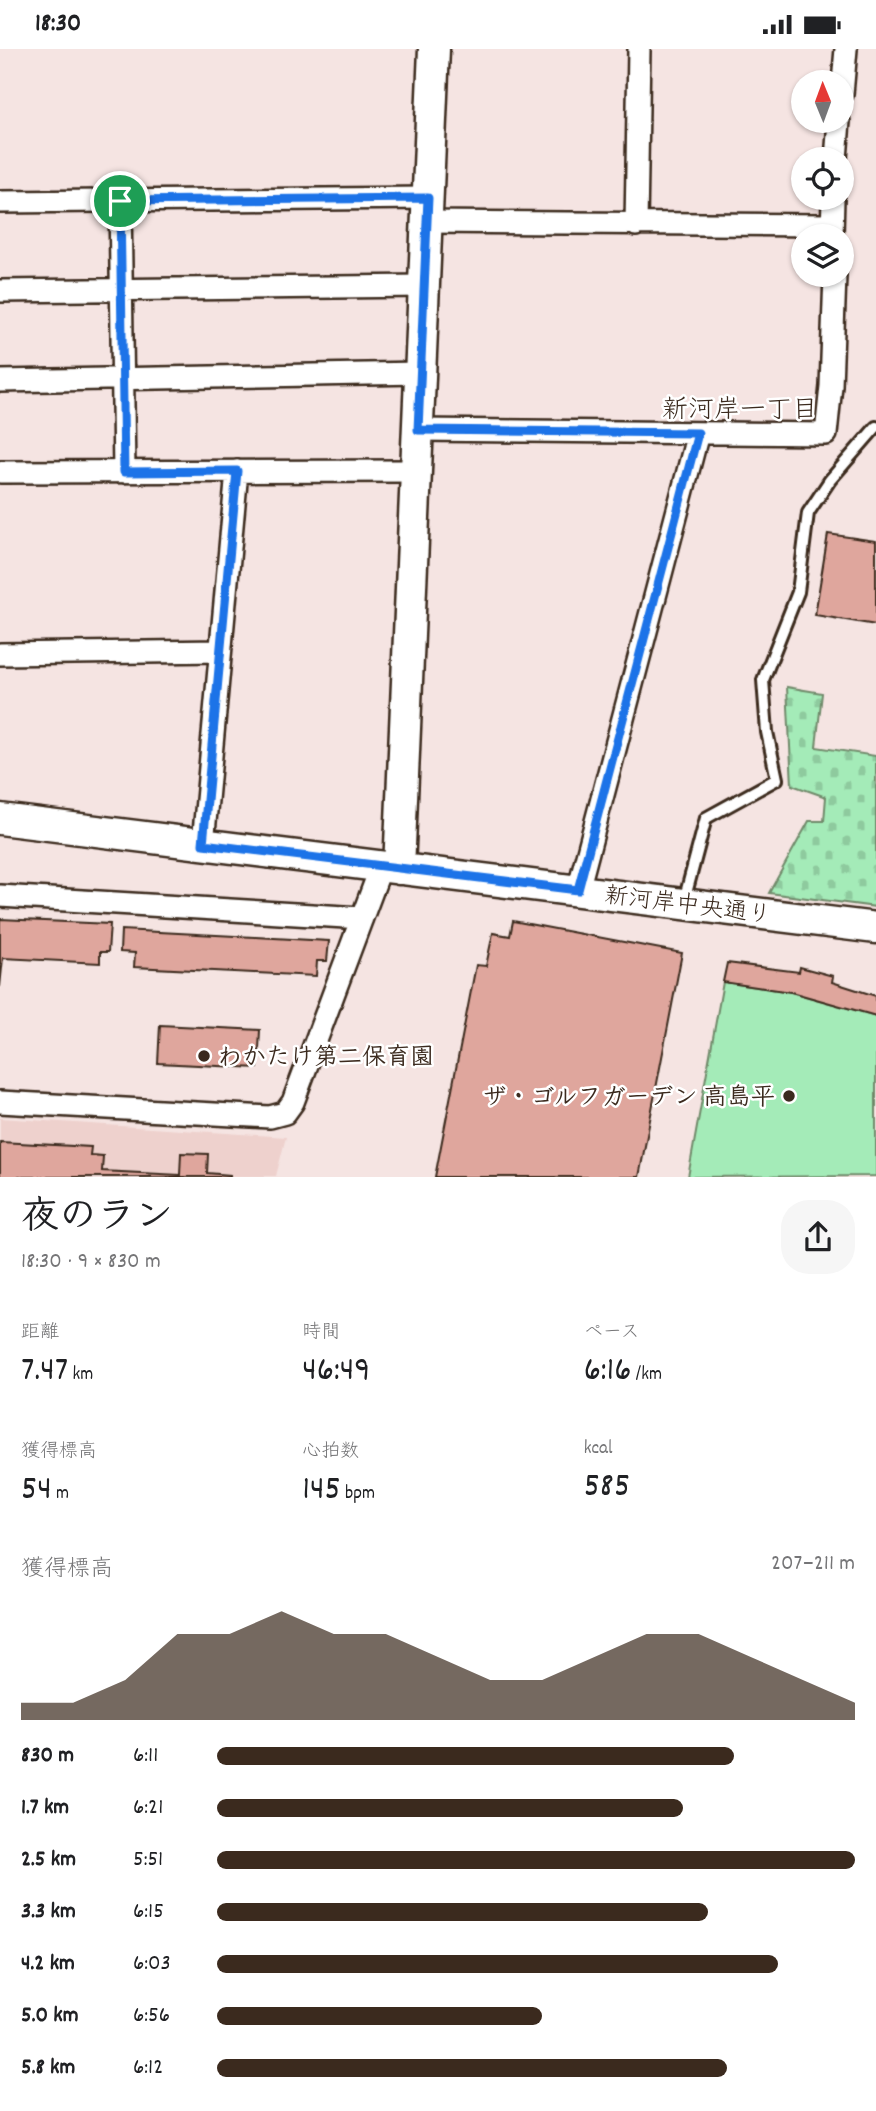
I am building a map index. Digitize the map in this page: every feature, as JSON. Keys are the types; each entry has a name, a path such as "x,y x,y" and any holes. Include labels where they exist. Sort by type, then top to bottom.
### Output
{"street":[{"path":"0,1102 270,1117 285,1113 293,1102 362,918 390,868 416,471 434,49"},
{"path":"636,225 639,49"},
{"path":"844,70 846,49"},
{"path":"120,201 124,472"},
{"path":"0,202 120,201 427,210 636,225 791,229"},
{"path":"0,291 424,286"},
{"path":"418,430 826,434 831,386 835,287"},
{"path":"0,381 420,373"},
{"path":"578,890 698,433"},
{"path":"0,471 416,471"},
{"path":"203,844 237,471"},
{"path":"0,654 220,651"},
{"name":"新河岸中央通り","path":"0,819 876,928"},
{"path":"0,897 362,918"}],"lane":[{"path":"684,904 706,818 777,779 767,731 762,680 798,592 808,513 830,480 876,427"}],"shaded area":[{"path":"0,1118 286,1137 276,1176 0,1176"}],"green space":[{"path":"787,687 822,693 816,747 876,756 876,907 769,893 809,821 824,821 826,797 792,785"},
{"name":"ザ・ゴルフガーデン 高島平","path":"723,982 791,992 876,1016 876,1176 688,1177"}],"building":[{"path":"828,534 876,541 876,625 815,615"},
{"path":"0,919 110,924 108,952 100,952 100,963 3,958 0,987"},
{"path":"513,921 682,953 639,1177 435,1177 476,965 486,966 493,933 510,936"},
{"path":"121,930 329,941 327,961 317,961 316,976 134,967 135,953 120,952"},
{"path":"727,963 799,972 800,967 833,976 832,982 876,996 876,1016 791,992 723,982"},
{"path":"160,1025 260,1030 258,1068 158,1063"},
{"path":"0,1142 91,1147 90,1155 103,1156 102,1171 180,1175 181,1153 208,1154 207,1173 230,1177 0,1177"}],"place":[{"name":"わかたけ第二保育園","path":"204,1056"},
{"name":"ザ・ゴルフガーデン 高島平","path":"789,1096"}],"district":[{"name":"新河岸一丁目","path":"740,408"}],"route":[{"path":"428,198 418,430 698,433 578,890 203,844 237,471 124,472 120,201 428,198"}]}
